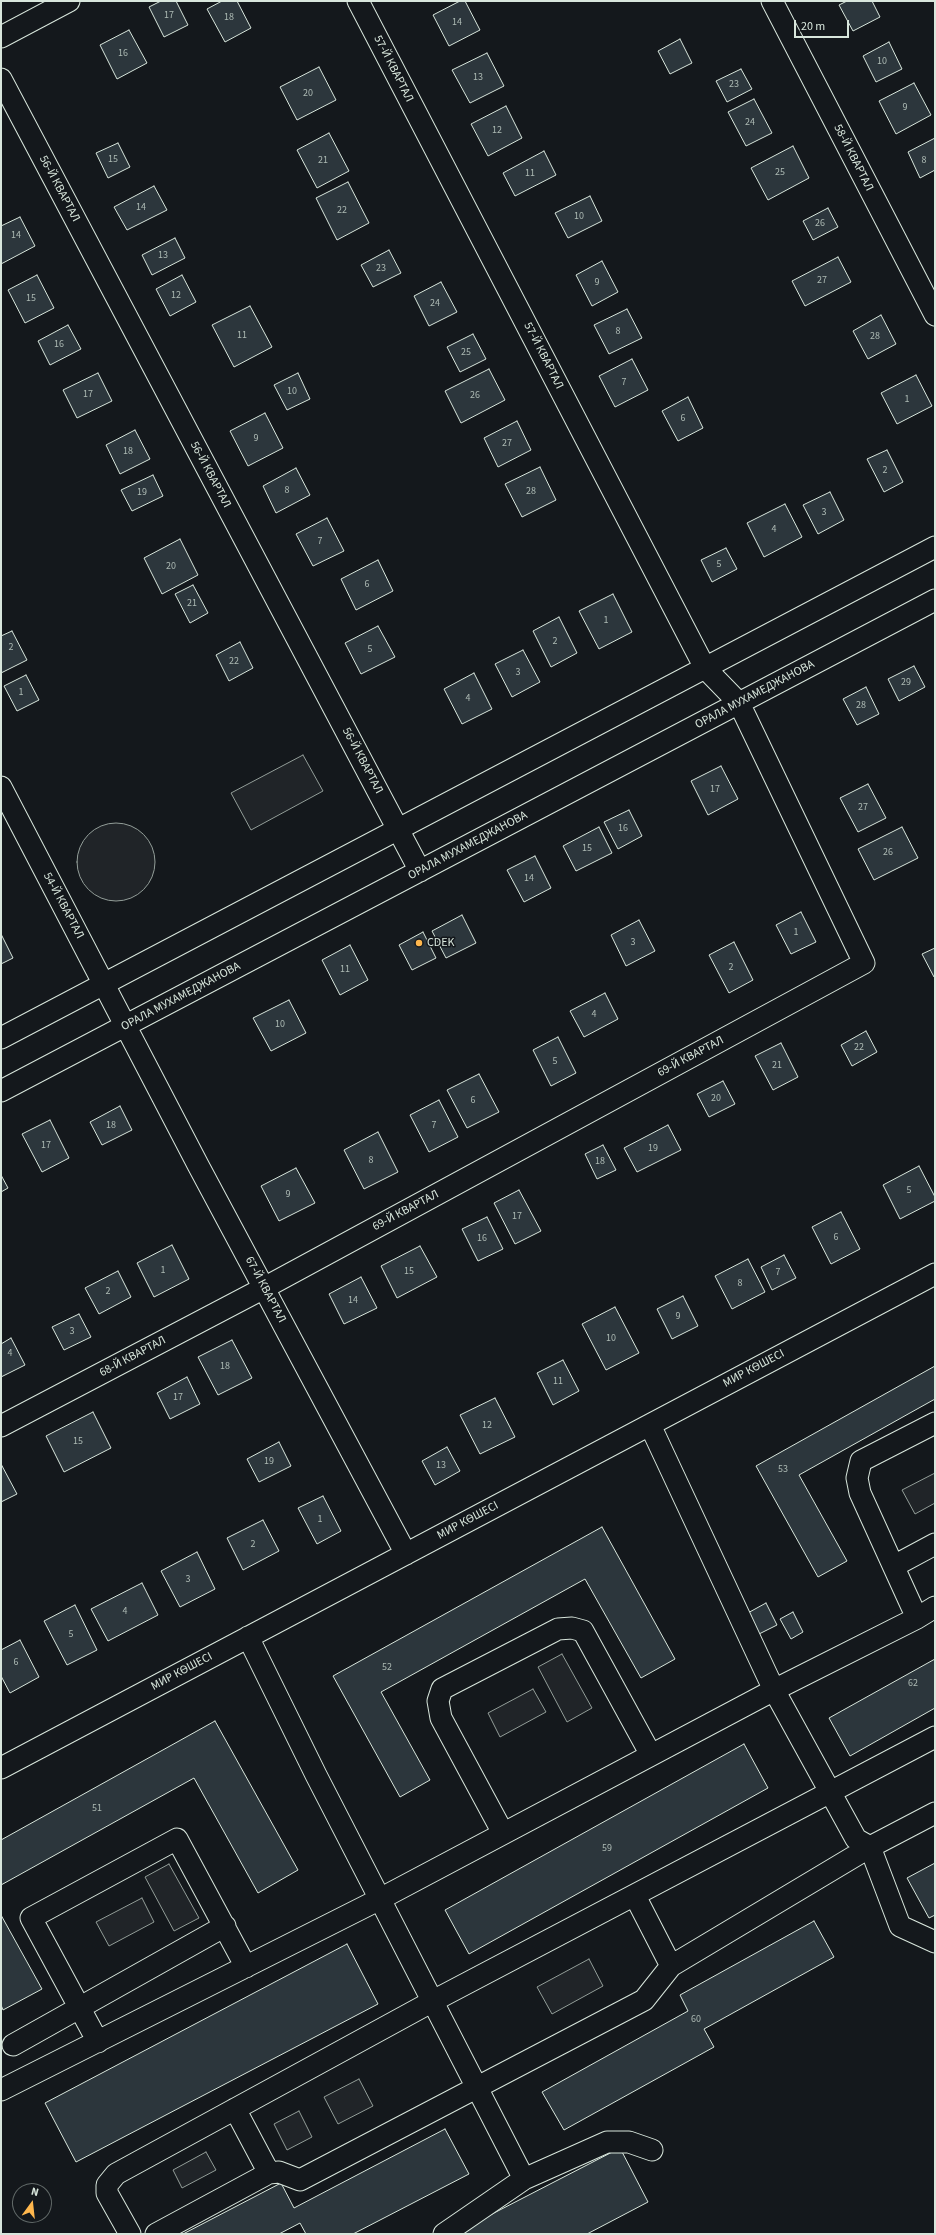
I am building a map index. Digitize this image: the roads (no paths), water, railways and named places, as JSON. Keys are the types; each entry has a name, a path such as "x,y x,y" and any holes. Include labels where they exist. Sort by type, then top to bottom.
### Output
{"street":[{"path":"1,37 69,1"},
{"name":"57-Й КВАРТАЛ","path":"358,1 705,668 739,703"},
{"name":"58-Й КВАРТАЛ","path":"772,1 935,315"},
{"name":"56-Й КВАРТАЛ","path":"1,79 420,871"},
{"path":"1,1038 935,547"},
{"name":"ОРАЛА МУХАМЕДЖАНОВА","path":"1,1091 935,600"},
{"name":"69-Й КВАРТАЛ","path":"264,1288 864,963 739,703"},
{"name":"54-Й КВАРТАЛ","path":"1,787 126,1026"},
{"name":"67-Й КВАРТАЛ","path":"126,1026 406,1554"},
{"name":"МИР КӨШЕСІ","path":"1,1768 935,1274"},
{"name":"68-Й КВАРТАЛ","path":"1,1426 264,1288"},
{"path":"917,1618 860,1493 858,1478 861,1461 935,1423"},
{"path":"650,1424 774,1690 856,1839 870,1847 900,1926 935,1942"},
{"path":"894,1566 935,1544"},
{"path":"1,2090 380,1899 774,1690 917,1618 935,1607"},
{"path":"503,1833 440,1718 438,1701 442,1688 558,1629 572,1628 583,1631 651,1755"},
{"path":"248,1637 524,2180"},
{"path":"130,2234 106,2193 107,2185 116,2174 433,2001 635,1896 935,1736"},
{"path":"156,2234 269,2173 279,2172 300,2180 477,2086 644,2000 671,1966 870,1847 935,1813"},
{"path":"98,2042 81,2008 31,1918 177,1839 246,1967"},
{"path":"635,1896 671,1966"},
{"path":"13,2045 225,1926"},
{"path":"235,2109 269,2173"},
{"path":"444,2234 524,2180 607,2142 629,2142 652,2150"}],"place":[{"name":"CDEK","path":"419,943"}]}
